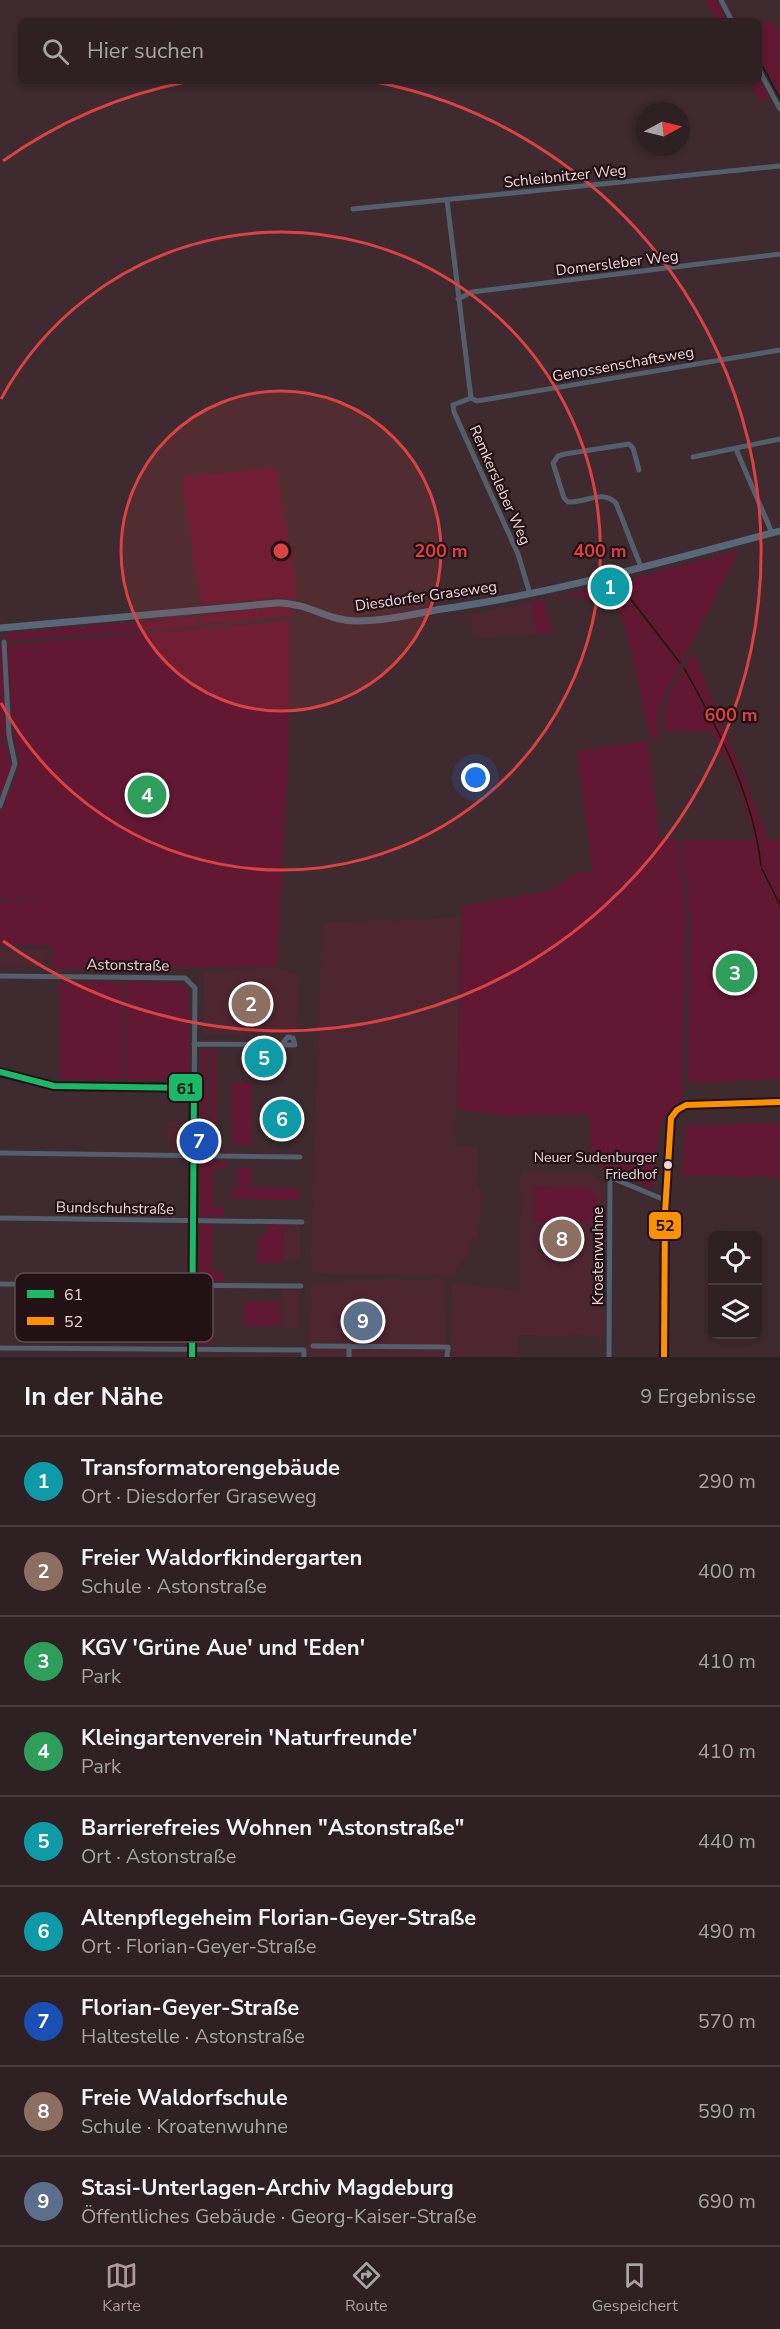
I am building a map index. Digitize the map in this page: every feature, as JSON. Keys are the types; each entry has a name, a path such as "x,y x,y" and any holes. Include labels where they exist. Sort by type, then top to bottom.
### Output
{"main road":[{"name":"Diesdorfer Graseweg","path":"0,628 277,603 299,604 339,619 363,621 476,605 530,594 780,531"}],"street":[{"path":"721,0 730,18"},
{"path":"762,76 780,109"},
{"name":"Schleibnitzer Weg","path":"353,210 780,166"},
{"path":"447,200 471,398"},
{"name":"Domersleber Weg","path":"458,299 472,292 780,254"},
{"name":"Genossenschaftsweg","path":"471,398 477,401 780,350"},
{"name":"Remkersleber Weg","path":"471,398 457,401 453,405 453,412 518,554 530,594"},
{"path":"693,457 780,439"},
{"path":"639,470 633,448 628,444 565,454 558,456 553,463 564,498 568,502 610,496 616,503 641,567"},
{"path":"736,448 772,533"},
{"path":"0,806 15,764 9,735 4,642"},
{"name":"Astonstraße","path":"0,976 185,978 195,988 192,1273"},
{"path":"194,1044 281,1044"},
{"path":"0,1072 54,1086 194,1088"},
{"path":"664,1357 665,1200 669,1123 675,1113 684,1106 780,1102"},
{"path":"0,1153 300,1157"},
{"name":"Kroatenwuhne","path":"609,1357 610,1182 612,1178 665,1200"},
{"name":"Bundschuhstraße","path":"0,1218 302,1222"},
{"path":"0,1284 15,1284"},
{"path":"213,1287 301,1286"},
{"path":"313,1346 448,1347 447,1357"},
{"path":"349,1346 349,1357"},
{"path":"0,1348 150,1354 231,1354 304,1350 304,1357"}],"shaded area":[{"path":"705,0 716,0 725,18 715,18"},
{"path":"773,22 780,35 780,96 762,63 762,23"},
{"path":"751,84 762,84 770,98 760,101"},
{"path":"276,467 298,597 201,604 181,477"},
{"path":"739,551 663,699 658,717 659,737 650,738 632,652 620,611 577,596 551,598 595,588 597,596 614,593 613,583"},
{"path":"544,600 552,633 537,634 532,603"},
{"path":"532,603 537,634 472,639 469,615"},
{"path":"291,607 291,616 202,624 201,615"},
{"path":"198,617 197,626 5,641 4,638 7,633"},
{"path":"289,621 289,742 277,966 52,969 52,945 0,945 0,901 52,901 0,898 0,816 17,774 20,758 14,741 7,645"},
{"path":"0,645 2,645 7,739 0,738"},
{"path":"694,652 768,840 780,840 780,1079 688,1083 690,918 681,840 751,840 753,832 734,776 712,732 664,731 668,699"},
{"path":"0,741 5,741 12,766 0,800"},
{"path":"648,741 660,840 678,839 686,918 682,1099 665,1116 661,1126 657,1148 656,1184 649,1188 591,1163 590,1115 504,1116 457,1109 463,906 549,891 577,872 593,872 577,751"},
{"path":"461,918 455,1146 478,1147 477,1189 483,1190 478,1236 472,1237 471,1253 458,1265 454,1276 310,1273 322,923"},
{"path":"0,950 47,950 46,966 0,966"},
{"path":"277,968 300,976 298,1033 203,1034 204,973"},
{"path":"60,981 123,982 122,1080 60,1079"},
{"path":"126,982 180,983 188,988 190,1074 184,1075 184,1080 125,1080"},
{"path":"202,1048 207,1049 207,1152 201,1152"},
{"path":"216,1048 216,1151 226,1151 228,1148 228,1153 210,1153 211,1049"},
{"path":"232,1082 252,1082 252,1145 232,1144"},
{"path":"167,1121 183,1121 183,1153 173,1152 173,1138 167,1138"},
{"path":"780,1123 780,1177 681,1175 686,1125"},
{"path":"207,1161 227,1162 227,1168 213,1169 213,1207 223,1207 225,1217 200,1217 200,1165"},
{"path":"237,1168 252,1168 252,1186 237,1185"},
{"path":"521,1171 590,1172 605,1186 604,1336 518,1335 517,1357 450,1357 452,1283 519,1292"},
{"path":"534,1186 590,1188 597,1197 596,1215 587,1223 534,1222"},
{"path":"232,1187 299,1188 299,1200 232,1199"},
{"path":"200,1224 214,1224 212,1227 212,1271 222,1272 225,1282 213,1282 213,1273 199,1273"},
{"path":"300,1224 300,1258 283,1260 284,1225"},
{"path":"267,1225 283,1225 283,1263 257,1263 258,1235 267,1235"},
{"path":"447,1279 445,1357 308,1357 310,1282"},
{"path":"281,1289 300,1290 299,1328 281,1328"},
{"path":"244,1301 279,1302 279,1326 244,1326"},
{"path":"199,1342 211,1342 211,1345 199,1345"}],"waterway":[{"path":"763,67 780,99"},
{"path":"620,585 680,663"},
{"path":"684,668 733,764 751,814 761,866"},
{"path":"762,869 780,905"}],"transit line":[{"name":"61","path":"0,1072 54,1086 194,1088 193,1273"},
{"name":"52","path":"664,1357 665,1213 671,1118 677,1110 686,1105 780,1102"},
{"name":"61","path":"192,1342 192,1357"}],"place":[{"name":"Transformatorengebäude","path":"610,587"},
{"name":"Kleingartenverein 'Naturfreunde'","path":"147,795"},
{"name":"KGV 'Grüne Aue' und 'Eden'","path":"735,973"},
{"name":"Freier Waldorfkindergarten","path":"251,1004"},
{"name":"Barrierefreies Wohnen \"Astonstraße\"","path":"264,1058"},
{"name":"Altenpflegeheim Florian-Geyer-Straße","path":"282,1119"},
{"name":"Florian-Geyer-Straße","path":"199,1141"},
{"name":"Neuer Sudenburger Friedhof","path":"668,1165"},
{"name":"Freie Waldorfschule","path":"562,1239"},
{"name":"Stasi-Unterlagen-Archiv Magdeburg","path":"363,1321"}]}
